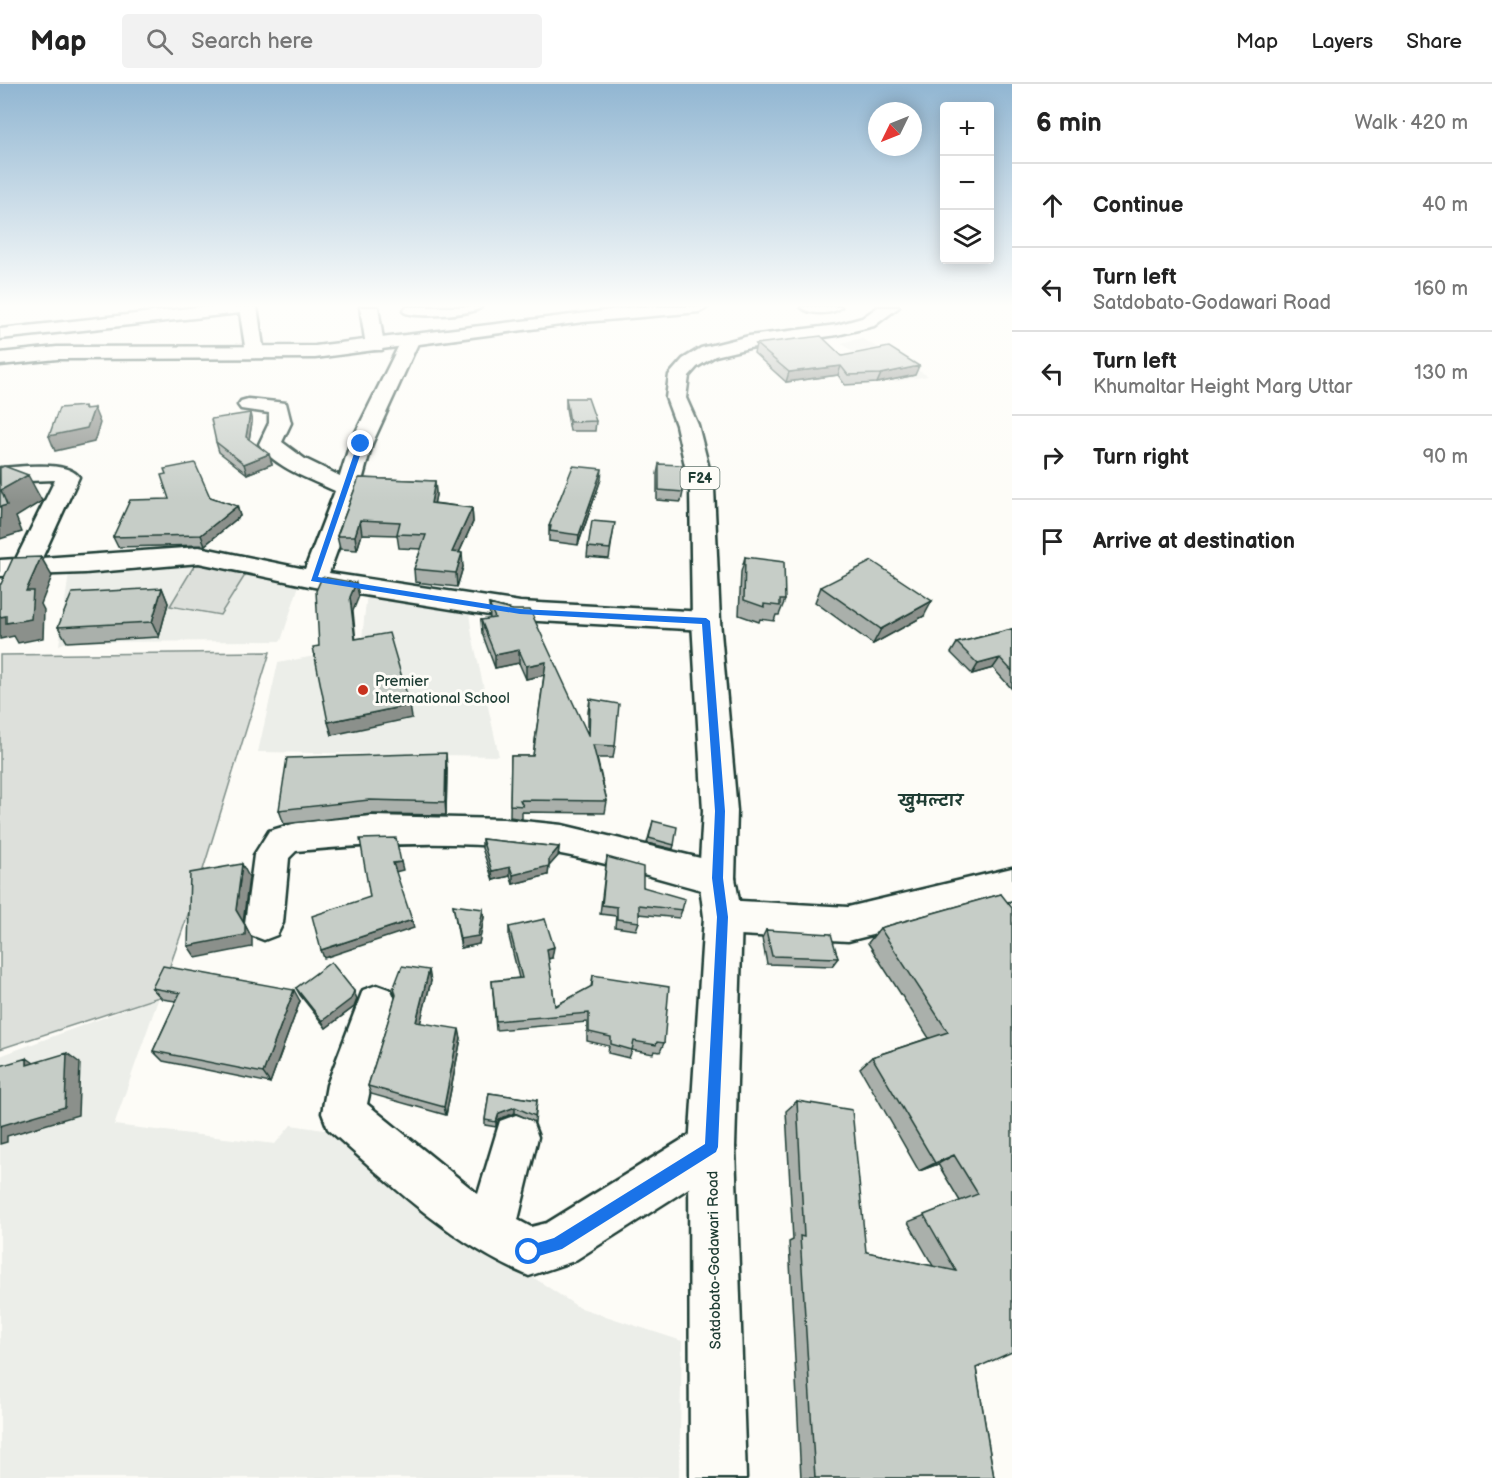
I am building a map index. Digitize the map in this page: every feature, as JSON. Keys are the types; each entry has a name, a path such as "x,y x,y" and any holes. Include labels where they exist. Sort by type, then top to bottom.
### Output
{"street":[{"path":"314,579 348,488 361,444 399,372"},
{"name":"Satdobato-Godawari Road","path":"682,372 679,375 676,398 687,425 702,488 706,621 720,811 720,898 712,1147 718,1478"},
{"path":"248,405 279,407 280,423 270,444 297,464 348,488"},
{"path":"0,476 58,473 68,477 27,566"},
{"path":"0,568 85,565 199,555 314,579 520,612 706,621"},
{"path":"264,923 272,855 281,841 296,837 372,830 504,833 562,840 720,898 848,924 1012,884"},
{"path":"376,1004 349,1085 344,1113 408,1170 491,1231 529,1252 557,1244 712,1147"},
{"path":"491,1231 516,1137"}],"shaded area":[{"path":"880,372 921,372 928,376 893,382"},
{"path":"197,561 301,579 281,641 67,642 59,645 69,573"},
{"path":"197,561 249,569 220,615 170,606"},
{"path":"367,593 469,613 499,756 258,752 278,663 361,647"},
{"path":"270,652 198,886 159,997 0,1049 0,655"},
{"path":"159,997 114,1125 275,1144 291,1125 344,1133 456,1226 578,1307 682,1341 679,1478 0,1478 0,1056"}],"building":[{"path":"846,372 890,372 881,374 848,375"},
{"path":"566,398 588,398 596,421 570,422"},
{"path":"85,406 85,409 94,408 87,428 49,436 59,408"},
{"path":"250,413 246,437 269,454 244,464 216,442 211,419"},
{"path":"195,463 210,497 237,506 201,535 113,537 130,500 169,499 161,475 166,474 164,469"},
{"path":"659,464 682,465 683,492 659,490"},
{"path":"4,466 28,475 1,490 7,505 0,507 0,468"},
{"path":"573,466 602,469 579,535 550,531 551,526 549,526"},
{"path":"359,478 435,481 431,503 472,508 452,552 462,553 456,573 414,569 426,535 397,534 400,522 360,520 355,536 337,536"},
{"path":"592,521 615,523 610,549 588,547"},
{"path":"41,557 26,591 33,591 31,619 6,623 6,616 0,617 0,584 13,558"},
{"path":"745,557 784,562 785,600 780,600 780,606 764,604 764,607 744,600"},
{"path":"872,561 932,601 881,629 821,587"},
{"path":"322,577 356,583 350,597 355,639 389,633 410,705 328,722 313,647 319,646 316,591"},
{"path":"162,588 152,622 58,627 72,593"},
{"path":"489,604 512,610 530,610 589,737 590,699 619,704 615,746 593,745 607,801 520,800 523,806 510,805 511,756 533,756 546,662 526,666 519,650 495,655 481,620 495,618"},
{"path":"1012,629 1012,671 1000,658 978,664 957,643"},
{"path":"446,753 445,802 369,800 279,810 287,758"},
{"path":"653,821 677,827 674,845 649,838"},
{"path":"396,838 401,862 393,863 412,920 321,950 312,916 370,897 360,839"},
{"path":"482,839 559,847 549,859 549,866 513,875 510,867 492,871"},
{"path":"607,857 643,867 643,887 685,899 682,910 639,905 639,922 617,919 617,907 602,905"},
{"path":"242,864 236,910 245,925 245,935 188,946 190,873"},
{"path":"1001,894 1012,908 1012,1352 976,1368 994,1478 815,1478 800,1236 804,1237 797,1101 852,1110 866,1252 956,1271 924,1215 978,1194 954,1155 935,1163 872,1057 948,1032 880,928"},
{"path":"453,905 483,909 478,936 460,939"},
{"path":"545,919 554,947 547,949 555,1006 592,986 593,975 669,987 664,1043 657,1042 656,1045 634,1041 632,1050 611,1044 611,1037 589,1032 589,1013 496,1021 492,981 522,978 509,927"},
{"path":"766,930 831,934 838,958 772,956"},
{"path":"331,962 354,991 351,999 322,1021 296,988"},
{"path":"163,966 294,990 263,1073 153,1051 180,993 152,988"},
{"path":"402,966 429,970 416,1022 459,1029 444,1107 368,1086 396,995 394,987"},
{"path":"67,1053 65,1107 0,1126 0,1066 27,1058 27,1065"},
{"path":"489,1093 537,1100 535,1116 515,1107 499,1113 496,1122 485,1120"}],"place":[{"name":"Premier International School","path":"363,690"}],"district":[{"name":"खुमल्टार","path":"931,800"}],"route":[{"path":"361,444 348,488 314,579 520,612 706,621 720,811 717,878 723,917 712,1147 557,1244 529,1252"}]}
